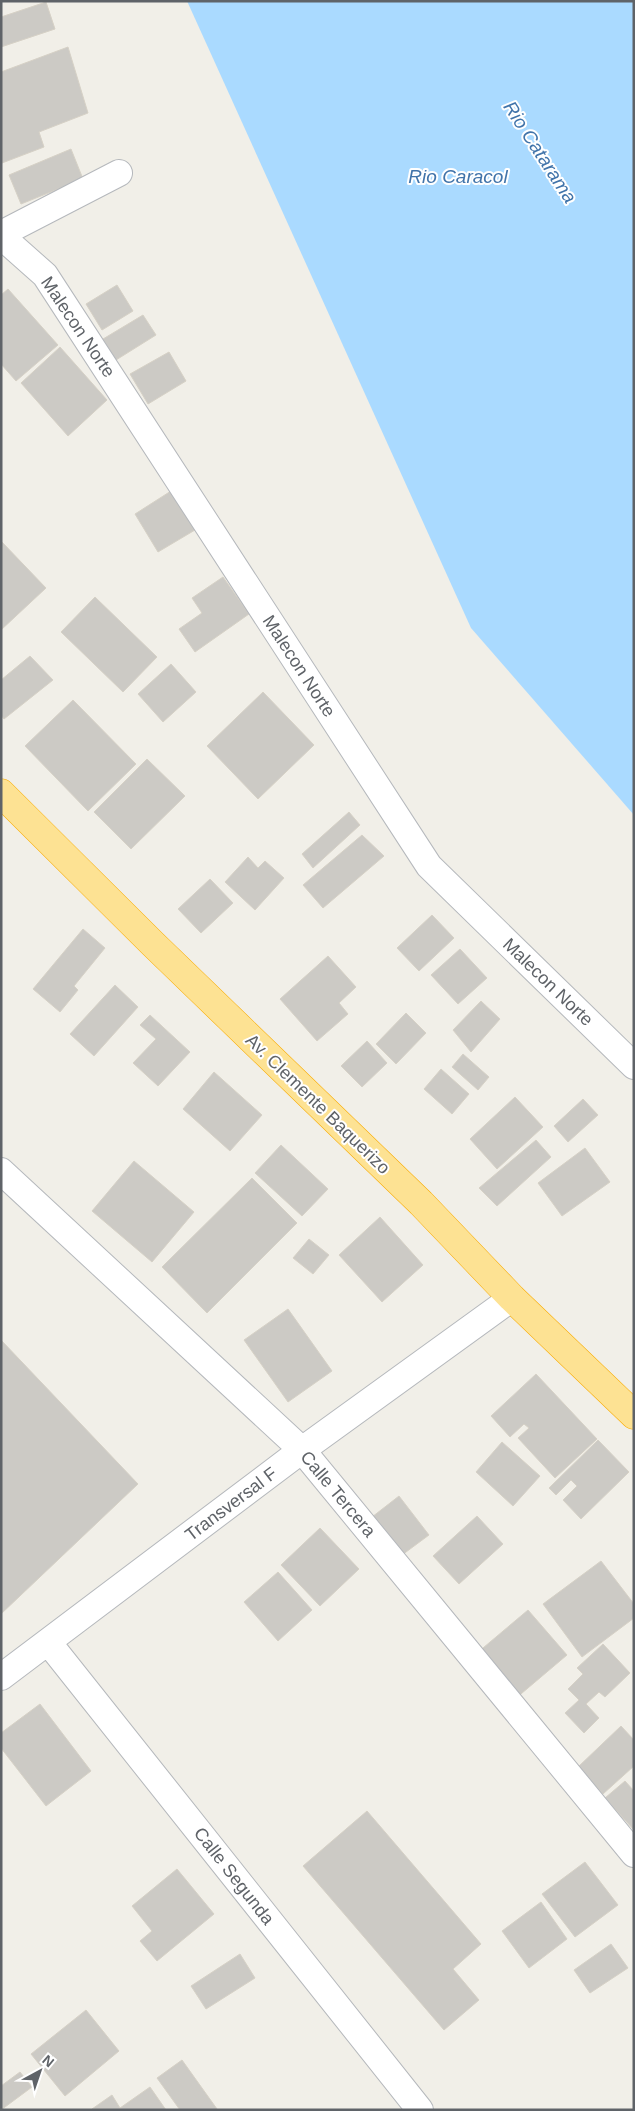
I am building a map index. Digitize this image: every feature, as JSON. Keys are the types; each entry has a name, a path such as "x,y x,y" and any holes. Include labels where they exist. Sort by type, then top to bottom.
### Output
{"highway":[{"name":"Av. Clemente Baquerizo","path":"1,793 153,944 421,1203 512,1298 634,1415"}],"street":[{"path":"1,235 119,173"},
{"name":"Malecon Norte","path":"1,235 45,274 429,866 634,1066"},
{"name":"Calle Tercera","path":"1,1171 302,1450 634,1854"},
{"name":"Transversal F","path":"1,1677 302,1450 512,1298"},
{"name":"Calle Segunda","path":"48,1642 420,2110"}],"water":[{"name":"Rio Caracol","path":"187,1 634,1 634,815 471,628"}],"building":[{"path":"46,2 55,29 1,47 1,17"},
{"path":"68,47 88,113 39,132 44,147 2,163 1,72"},
{"path":"71,149 83,179 21,204 9,175"},
{"path":"117,285 133,311 102,330 86,304"},
{"path":"8,289 58,345 16,381 1,364 1,295"},
{"path":"143,315 156,335 116,360 103,339"},
{"path":"60,347 107,400 68,436 21,383"},
{"path":"169,352 186,381 148,404 130,374"},
{"path":"171,491 195,530 158,552 135,514"},
{"path":"1,541 46,588 1,630"},
{"path":"223,577 249,614 195,652 179,629 202,613 192,598"},
{"path":"95,597 157,657 123,692 61,632"},
{"path":"30,656 53,680 4,719 1,715 1,680"},
{"path":"171,664 196,692 163,722 138,694"},
{"path":"263,692 314,745 258,799 207,746"},
{"path":"73,700 136,764 88,811 25,746"},
{"path":"147,759 185,796 131,849 94,812"},
{"path":"349,812 360,825 313,868 302,854"},
{"path":"362,835 384,856 323,908 303,885"},
{"path":"248,857 258,868 265,861 284,878 255,910 225,882"},
{"path":"210,879 233,903 201,933 178,909"},
{"path":"432,915 454,938 419,971 397,948"},
{"path":"83,929 105,948 74,986 78,990 60,1012 33,989"},
{"path":"460,949 487,978 458,1004 431,975"},
{"path":"328,956 356,987 339,1003 348,1014 317,1041 280,999"},
{"path":"115,985 138,1007 94,1056 70,1034"},
{"path":"481,1001 500,1019 471,1052 453,1030"},
{"path":"406,1013 426,1033 396,1064 376,1044"},
{"path":"150,1015 190,1052 158,1086 133,1063 156,1039 140,1025"},
{"path":"367,1041 387,1063 362,1087 341,1066"},
{"path":"463,1054 489,1077 478,1090 452,1067"},
{"path":"441,1069 469,1094 452,1114 424,1089"},
{"path":"214,1072 262,1115 230,1151 183,1109"},
{"path":"515,1097 543,1127 497,1169 470,1139"},
{"path":"583,1099 598,1115 568,1142 554,1126"},
{"path":"536,1140 551,1157 497,1206 479,1188"},
{"path":"281,1145 328,1189 302,1216 255,1173"},
{"path":"585,1148 610,1182 562,1216 538,1183"},
{"path":"134,1161 194,1212 152,1262 92,1211"},
{"path":"252,1178 297,1223 207,1313 162,1267"},
{"path":"380,1217 423,1265 382,1302 339,1255"},
{"path":"309,1239 329,1255 313,1274 293,1258"},
{"path":"288,1309 332,1371 288,1402 244,1340"},
{"path":"1,1340 138,1484 1,1614"},
{"path":"536,1374 597,1439 555,1478 518,1438 529,1428 524,1424 510,1437 491,1416"},
{"path":"598,1440 629,1472 581,1519 563,1500 577,1486 571,1480 556,1495 549,1488"},
{"path":"502,1442 540,1476 513,1506 476,1472"},
{"path":"399,1496 429,1535 402,1555 372,1517"},
{"path":"477,1516 503,1544 459,1584 433,1556"},
{"path":"320,1528 359,1569 320,1606 281,1565"},
{"path":"601,1561 634,1604 634,1618 582,1657 543,1604"},
{"path":"278,1572 312,1610 278,1641 244,1602"},
{"path":"528,1610 567,1655 515,1699 477,1653"},
{"path":"603,1644 630,1673 605,1697 599,1692 586,1704 599,1718 584,1733 565,1713 579,1700 568,1689 583,1674 577,1668"},
{"path":"40,1704 91,1771 46,1806 1,1748 1,1733"},
{"path":"621,1726 634,1740 634,1766 603,1794 578,1767"},
{"path":"625,1781 634,1791 634,1830 605,1798"},
{"path":"367,1811 481,1944 453,1969 479,2000 444,2030 303,1866"},
{"path":"585,1862 618,1905 575,1937 542,1894"},
{"path":"177,1869 214,1914 157,1961 140,1941 152,1931 132,1906"},
{"path":"541,1902 567,1939 529,1968 502,1931"},
{"path":"611,1944 628,1968 590,1993 574,1970"},
{"path":"240,1954 255,1978 206,2009 191,1986"},
{"path":"86,2010 119,2051 65,2096 31,2054"},
{"path":"182,2060 216,2110 180,2110 157,2078"},
{"path":"20,2072 32,2087 1,2110 1,2086"},
{"path":"150,2087 166,2110 92,2109 112,2095 120,2108"}],"water label":[{"name":"Rio Catarama","path":"540,152"}]}
